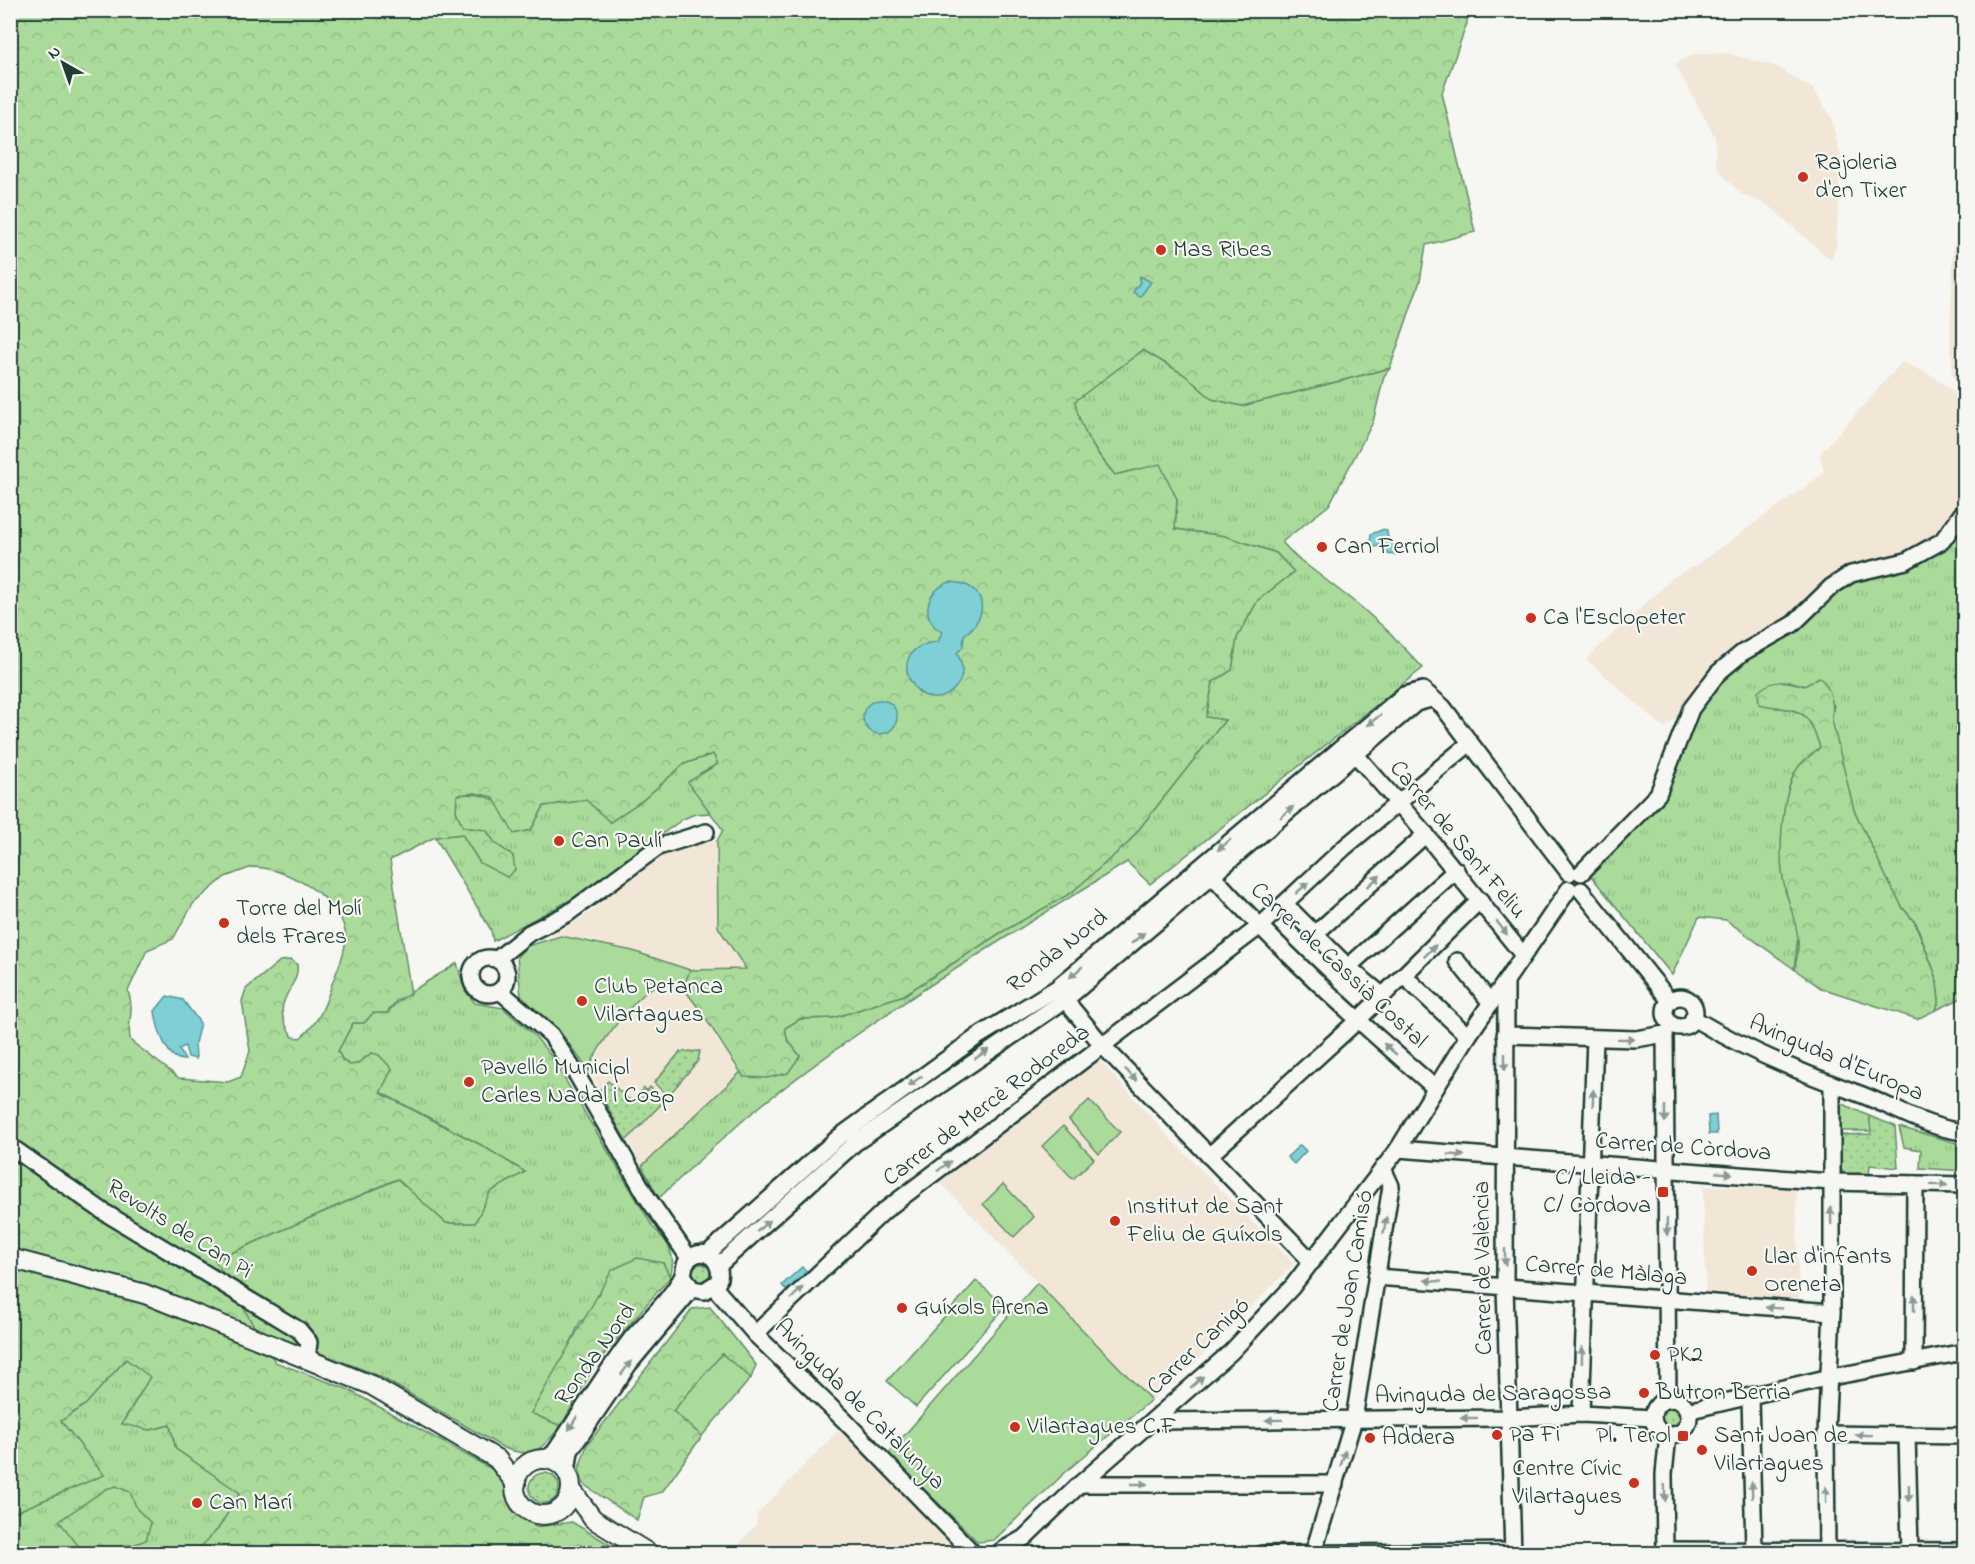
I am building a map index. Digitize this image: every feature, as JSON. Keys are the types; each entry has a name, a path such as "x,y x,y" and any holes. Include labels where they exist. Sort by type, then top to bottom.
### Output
{"main road":[{"path":"10,1258 145,1294 371,1385 497,1459 516,1484"},
{"path":"497,1459 537,1461 561,1466 593,1519"},
{"path":"537,1461 518,1476 516,1484 519,1501 532,1513 550,1515 558,1511 570,1498 569,1481"},
{"path":"558,1511 593,1519 650,1554"}],"street":[{"path":"1575,873 1658,794 1691,709 1718,673 1742,653 1793,624 1832,586 1851,574 1906,561 1942,541 1965,511"},
{"path":"1427,694 1443,707 1552,849 1585,881 1575,890 1596,910 1670,1000"},
{"name":"Ronda Nord","path":"719,1265 855,1143 982,1054 1065,1000 1427,694"},
{"name":"Ronda Nord","path":"537,1461 554,1453 592,1392 632,1338 668,1298 689,1258 701,1253 707,1254 839,1137 977,1037 1057,988 1404,695 1427,694"},
{"name":"Carrer de Mercè Rodoreda","path":"755,1334 884,1211 1104,1047 1259,927 1398,802 1470,743"},
{"name":"Carrer de Sant Feliu","path":"1356,755 1426,834 1523,955"},
{"path":"496,959 529,933 567,914 658,847 706,832"},
{"path":"1316,934 1426,834"},
{"path":"1348,967 1456,870"},
{"name":"Carrer de Cassià Costal","path":"1213,876 1259,927 1358,1021 1434,1087"},
{"name":"Carrer de Joan Camisó","path":"1312,1552 1354,1419 1392,1186 1383,1168 1398,1149 1434,1087 1523,955 1575,890"},
{"path":"1209,1156 1358,1021 1480,900"},
{"path":"1285,903 1348,967 1383,996"},
{"path":"487,958 496,959 506,970 505,985 500,991 491,995 481,993 473,986 470,976 472,968 479,961 487,958"},
{"path":"1457,961 1491,1003"},
{"path":"1404,976 1468,1036"},
{"name":"Carrer de València","path":"1506,983 1505,1286 1513,1552"},
{"path":"500,991 551,1035 577,1075 646,1197 689,1258"},
{"path":"1505,1035 1636,1040 1686,1026 1693,1018 1694,1007 1689,1000 1680,997 1670,1000"},
{"path":"1065,1000 1104,1047 1311,1262"},
{"path":"1668,1400 1669,1300 1665,1169 1668,1030 1665,1013 1670,1000"},
{"name":"Avinguda d'Europa","path":"1693,1018 1747,1047 1832,1086 1857,1093 1915,1119 1965,1132"},
{"path":"1581,1414 1595,1039"},
{"path":"1827,1552 1826,1378 1832,1312 1832,1086"},
{"name":"Revolts de Can Pi","path":"10,1146 104,1212 299,1330 309,1342 307,1359"},
{"name":"Carrer de Còrdova","path":"1398,1149 1505,1159 1590,1163 1831,1182 1965,1185"},
{"name":"Carrer Canigó","path":"976,1554 990,1549 1003,1552 1024,1538 1080,1484 1231,1352 1292,1287 1383,1168"},
{"path":"1914,1362 1915,1184"},
{"path":"682,1275 692,1289 704,1292 714,1287 720,1277 719,1265 707,1254"},
{"name":"Carrer de Màlaga","path":"1376,1277 1832,1312"},
{"name":"Avinguda de Catalunya","path":"714,1287 755,1334 844,1420 976,1554"},
{"name":"Ronda Nord","path":"569,1481 570,1451 622,1374 692,1289"},
{"path":"1687,1412 1826,1378 1965,1352"},
{"path":"1750,1396 1754,1549"},
{"path":"1668,1400 1680,1402 1687,1412 1688,1421 1683,1430 1668,1435 1658,1429 1653,1418 1657,1406 1668,1400"},
{"name":"Avinguda de Saragossa","path":"1153,1421 1509,1418 1581,1414 1653,1418"},
{"path":"1826,1434 1965,1436"},
{"path":"1668,1435 1664,1474 1665,1552 1754,1549 1827,1552 1965,1551"},
{"path":"1907,1435 1910,1551"},
{"path":"1080,1484 1335,1484"},
{"name":"Carrer Canigó","path":"1017,1554 1024,1538"},
{"path":"1262,1554 1513,1552"}],"shaded area":[{"path":"1727,53 1777,67 1813,89 1831,117 1841,158 1836,247 1831,260 1769,206 1742,194 1725,178 1716,164 1715,137 1675,64 1694,54"},
{"path":"1964,194 1964,385 1953,378 1950,337 1953,251"},
{"path":"1902,362 1931,375 1964,399 1964,504 1932,541 1804,607 1699,691 1679,716 1664,728 1586,659 1675,576 1697,565 1824,473 1820,454"},
{"path":"717,841 718,927 746,969 690,970 591,940 561,937 540,943 590,912 647,862 668,850"},
{"path":"667,983 683,988 699,1007 717,1039 741,1072 642,1166 589,1071 590,1061 597,1048 644,995 657,985"},
{"name":"Institut de Sant Feliu de Guíxols","path":"1098,1058 1170,1138 1294,1264 1195,1363 1151,1400 936,1178"},
{"name":"Llar d'infants Oreneta","path":"1703,1186 1796,1187 1799,1306 1706,1298"},
{"path":"839,1430 956,1543 961,1553 731,1554 756,1524 757,1514"}],"green space":[{"path":"10,11 1467,11 1467,23 1442,93 1475,232 1426,245 1420,281 1390,368 1242,406 1212,399 1185,375 1143,350 1075,401 1077,412 1090,441 1115,475 1160,464 1177,499 1175,529 1225,536 1276,553 1294,572 1258,600 1237,638 1232,670 1213,682 1206,717 1225,720 1128,843 1071,893 1000,933 904,995 833,1018 800,1019 785,1028 787,1039 800,1056 788,1073 767,1078 744,1077 683,988 690,970 746,969 718,927 717,841 723,830 688,782 718,764 713,754 684,764 644,799 610,822 586,800 544,806 531,830 514,834 493,797 475,793 457,795 456,811 463,827 486,830 495,843 513,856 515,870 507,877 480,863 462,834 435,837 390,860 411,994 397,1000 387,1013 373,1013 364,1023 353,1023 338,1051 343,1061 350,1065 357,1064 372,1053 379,1055 392,1069 380,1093 481,1145 525,1172 490,1192 475,1223 446,1223 397,1179 215,1260 275,1362 347,1389 506,1477 511,1506 536,1527 572,1522 624,1553 195,1553 218,1529 240,1493 176,1449 170,1425 150,1430 122,1424 150,1377 126,1359 86,1404 61,1421 104,1475 13,1513 11,1509","holes":["252,867 265,868 294,878 308,886 321,895 341,918 345,931 345,944 324,1007 307,1032 300,1038 293,1037 285,1024 282,1013 283,1004 297,973 297,964 291,960 280,961 246,989 242,1001 250,1051 241,1077 228,1082 179,1078 131,1041 129,1036 131,1005 128,991 147,950 173,939 193,904 225,877"]},
{"path":"1143,350 1185,375 1212,399 1242,406 1390,368 1384,376 1373,422 1329,505 1282,542 1295,556 1361,607 1390,633 1423,668 1150,884 1127,862 936,981 843,1044 753,1112 659,1198 642,1166 741,1072 744,1077 800,1056 787,1039 785,1028 800,1019 833,1018 904,995 1000,933 1071,893 1128,843 1225,720 1206,717 1213,681 1232,670 1237,638 1258,600 1294,572 1276,553 1225,536 1175,529 1177,499 1134,470 1115,475 1095,450 1080,422 1074,401"},
{"path":"1964,522 1964,997 1936,1010 1939,1000 1936,976 1916,923 1903,908 1888,881 1854,810 1831,720 1834,705 1806,686 1788,681 1776,708 1795,711 1806,718 1814,730 1820,747 1799,766 1785,890 1799,929 1794,969 1726,920 1699,917 1672,975 1591,876 1593,867 1638,823 1692,718 1727,672 1787,635 1835,591"},
{"path":"1819,677 1827,686 1831,697 1832,720 1854,810 1888,881 1903,908 1915,923 1936,976 1939,1000 1936,1010 1917,1019 1821,988 1794,969 1798,939 1783,879 1781,846 1784,809 1788,792 1799,766 1820,747 1804,716 1792,710 1759,704 1758,692 1769,684 1780,682 1805,686"},
{"path":"713,754 718,764 700,773 695,788 710,813 695,814 683,819 574,898 493,941 491,930 435,837 462,834 480,863 513,856 495,843 486,831 463,827 456,811 457,795 470,794 490,798 531,830 544,806 587,800 610,822 644,799 684,764"},
{"name":"Club Petanca Vilartagues","path":"561,936 633,951 690,970 683,988 659,984 651,988 629,1009 607,1036 589,1071 564,1037 521,996 517,957 527,946"},
{"path":"457,963 465,991 475,1003 503,1008 534,1035 551,1056 653,1227 667,1244 673,1262 670,1277 663,1263 580,1322 562,1362 531,1413 561,1426 537,1450 523,1453 504,1448 377,1375 255,1328 215,1260 398,1179 446,1223 475,1223 490,1191 525,1172 481,1145 380,1092 392,1069 372,1053 357,1064 350,1065 343,1061 338,1051 353,1023 364,1023 373,1013 387,1013 410,992"},
{"path":"700,1051 698,1061 668,1096 654,1083 680,1052"},
{"path":"608,1081 632,1102 644,1088 647,1091 650,1087 665,1100 626,1141 599,1091"},
{"path":"1089,1100 1120,1132 1099,1154 1069,1120"},
{"path":"1839,1102 1869,1116 1871,1131 1839,1131"},
{"path":"1869,1116 1895,1126 1898,1168 1870,1165 1869,1176 1846,1175 1839,1168 1839,1135 1871,1134"},
{"path":"1063,1126 1094,1159 1073,1179 1042,1146"},
{"path":"1899,1127 1964,1145 1964,1171 1920,1168 1921,1150 1904,1147"},
{"path":"1003,1184 1034,1217 1014,1237 983,1204"},
{"path":"637,1258 663,1263 670,1277 595,1365 561,1426 531,1413 612,1270"},
{"path":"701,1264 707,1267 710,1273 707,1279 701,1282 695,1279 692,1273 695,1267"},
{"path":"976,1281 1006,1306 916,1407 887,1381"},
{"name":"Vilartagues C.F","path":"1037,1283 1151,1400 1070,1468 994,1540 978,1542 888,1454"},
{"path":"710,1307 756,1365 751,1378 722,1354 674,1412 702,1436 662,1492 644,1497 637,1520 583,1484 579,1468 587,1445 692,1309"},
{"path":"722,1354 751,1378 702,1436 673,1411"},
{"path":"126,1359 151,1376 122,1423 150,1430 170,1425 176,1449 241,1493 218,1529 195,1553 11,1553 10,1509 13,1513 104,1475 61,1421 86,1404"},
{"path":"1672,1406 1680,1409 1683,1417 1680,1425 1672,1428 1664,1425 1661,1417 1664,1409"},
{"path":"544,1473 555,1477 559,1488 555,1499 544,1503 533,1499 529,1488 533,1477"},
{"path":"116,1486 130,1492 137,1509 151,1523 146,1540 112,1553 84,1553 59,1521 106,1489"}],"water":[{"path":"1140,276 1151,282 1140,297 1133,292 1140,282"},
{"path":"1384,529 1387,531 1388,539 1399,546 1395,555 1387,554 1381,545 1376,547 1370,545 1371,534"},
{"path":"950,582 972,588 978,594 981,610 973,627 964,635 963,647 957,653 962,670 959,683 943,697 930,698 919,692 911,681 907,669 909,657 919,647 938,642 942,632 930,619 928,604 936,591"},
{"path":"880,700 892,705 897,717 892,729 880,734 868,729 863,717 868,705"},
{"path":"167,996 183,1000 200,1023 195,1043 196,1059 188,1057 185,1046 179,1049 185,1060 178,1059 164,1042 155,1011"},
{"path":"1716,1115 1717,1134 1709,1134 1708,1116"},
{"path":"1300,1145 1306,1151 1294,1164 1287,1157"},
{"path":"802,1267 808,1272 787,1291 782,1285"}],"place":[{"name":"Rajoleria d'en Tixer","path":"1803,177"},
{"name":"Mas Ribes","path":"1161,250"},
{"name":"Can Ferriol","path":"1322,547"},
{"name":"Ca l'Esclopeter","path":"1531,618"},
{"name":"Can Paulí","path":"559,841"},
{"name":"Torre del Molí dels Frares","path":"224,923"},
{"name":"Club Petanca Vilartagues","path":"582,1001"},
{"name":"Pavelló Municipl Carles Nadal i Cosp","path":"469,1082"},
{"name":"C/ Lleida - C/ Còrdova","path":"1663,1192"},
{"name":"Institut de Sant Feliu de Guíxols","path":"1115,1221"},
{"name":"Llar d'infants Oreneta","path":"1752,1271"},
{"name":"Guíxols Arena","path":"902,1308"},
{"name":"PK2","path":"1655,1355"},
{"name":"Butron Berria","path":"1644,1393"},
{"name":"Vilartagues C.F","path":"1015,1427"},
{"name":"Pa Fi","path":"1497,1435"},
{"name":"Pl. Terol","path":"1683,1436"},
{"name":"Addera","path":"1370,1438"},
{"name":"Sant Joan de Vilartagues","path":"1702,1450"},
{"name":"Centre Cívic Vilartagues","path":"1634,1483"},
{"name":"Can Marí","path":"197,1503"}]}
